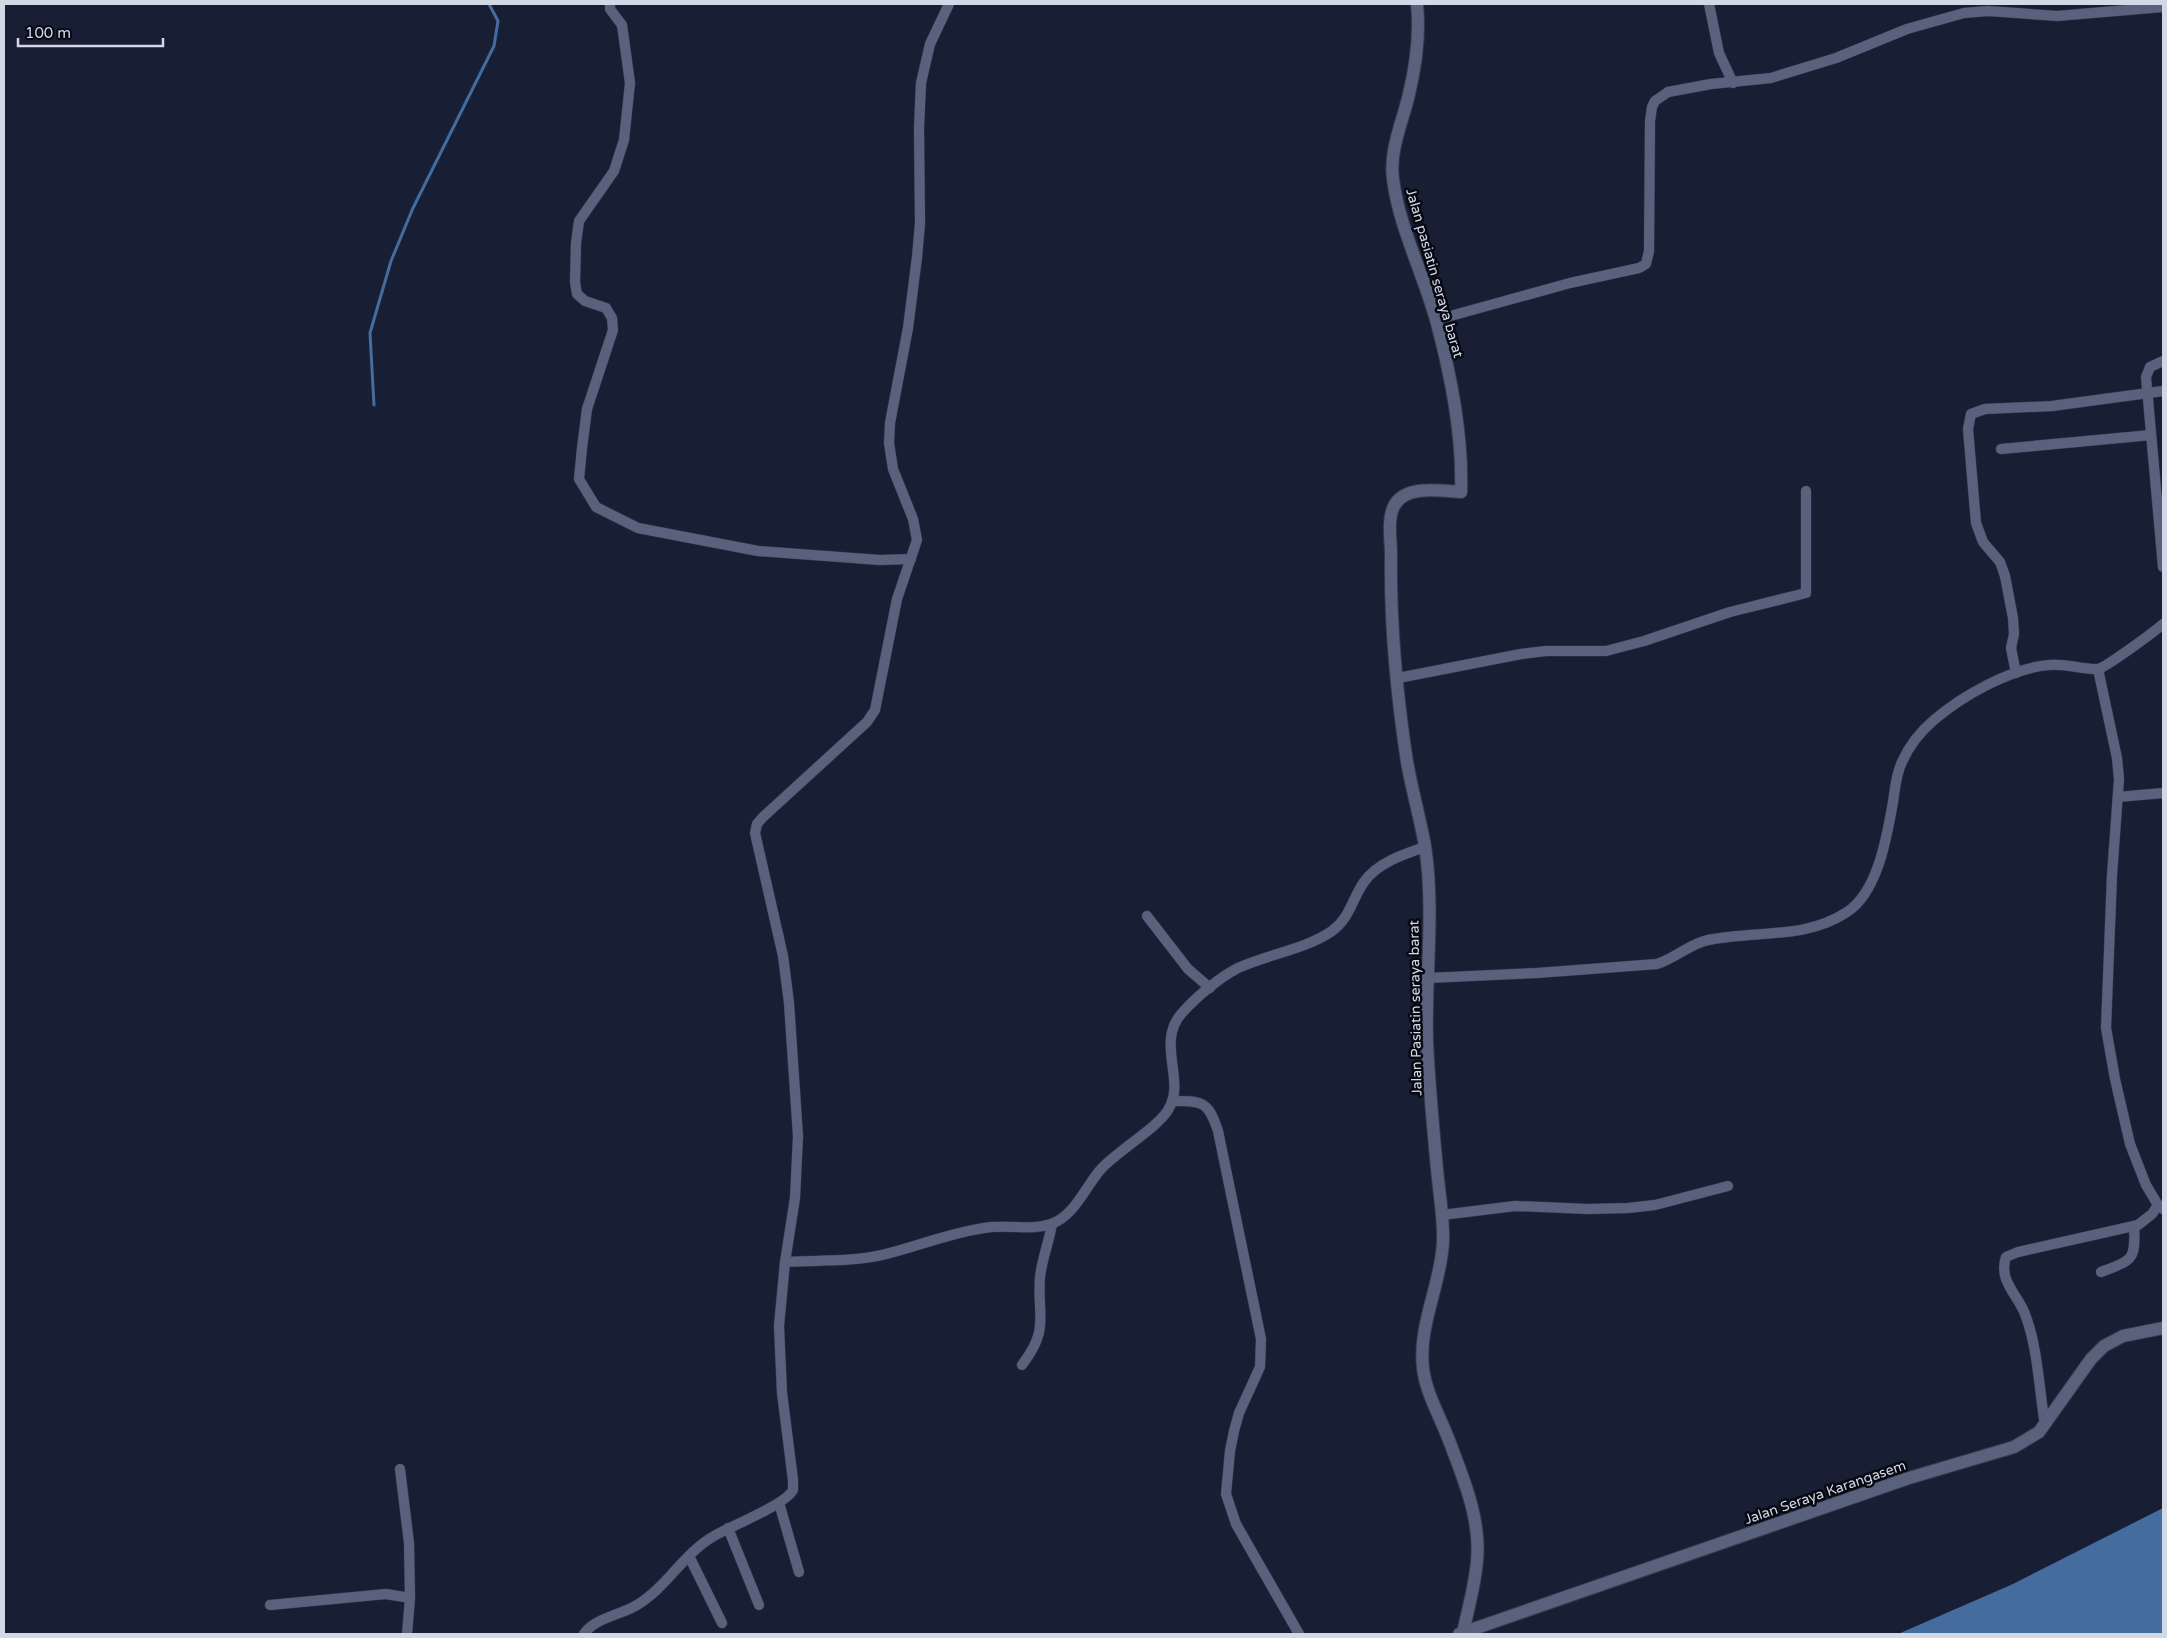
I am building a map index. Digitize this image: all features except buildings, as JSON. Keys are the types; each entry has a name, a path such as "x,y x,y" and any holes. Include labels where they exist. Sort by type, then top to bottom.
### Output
{"street":[{"path":"610,4 610,9 622,25 630,83 624,140 614,170 597,198 579,221 576,243 575,282 577,294 585,301 606,308 612,318 613,330 587,409 579,479 596,507 638,528 758,551 880,560 912,559"},
{"path":"584,1634 592,1626 621,1614 653,1594 707,1540 779,1503 792,1493 794,1484 780,1365 779,1326 785,1262 795,1198 798,1156 797,1109 783,956 755,829 763,817 867,722 875,710 897,599 917,540 915,527 893,469 889,443 890,423 908,328 917,257 920,223 919,121 921,83 930,44 949,4"},
{"name":"Jalan pasiatin seraya barat","path":"1417,4 1418,34 1415,62 1409,95 1397,136 1392,176 1404,222 1436,320 1456,414 1461,458 1461,492"},
{"path":"1709,4 1719,53 1733,83"},
{"path":"1436,320 1570,283 1645,266 1649,251 1650,121 1652,108 1655,101 1661,95 1678,89 1771,78 1836,58 1907,29 1964,13 1988,10 2057,16 2163,7"},
{"path":"2163,362 2154,365 2148,371 2151,435 2163,567"},
{"path":"2016,673 2011,648 2014,634 2014,618 2005,576 2000,562 1983,542 1976,523 1968,429 1972,412 2052,406 2163,391"},
{"path":"2001,449 2151,435"},
{"path":"1398,678 1521,654 1546,651 1606,651 1644,641 1730,612 1806,593 1806,491"},
{"name":"Jalan Pasiatin seraya barat","path":"1461,492 1412,492 1399,499 1392,510 1390,520 1390,583 1398,678 1408,764 1425,847 1428,902 1427,1040 1442,1214 1441,1262 1424,1327 1422,1356 1428,1388 1450,1442 1472,1504 1476,1523 1477,1561 1461,1633"},
{"path":"1428,978 1537,973 1657,964 1670,960 1701,942 1728,937 1797,931 1821,926 1849,911 1869,886 1876,869 1888,824 1899,770 1907,752 1933,720 1963,699 2016,673 2050,664 2098,669 2163,624"},
{"path":"2045,1425 2030,1332 2024,1312 2007,1284 2005,1260 2009,1255 2018,1252 2134,1226 2147,1219 2160,1207 2146,1185 2130,1144 2115,1080 2106,1028 2112,875 2119,779 2118,758 2098,669"},
{"path":"2118,797 2163,794"},
{"path":"785,1262 865,1258 982,1228 1030,1227 1052,1224 1072,1208 1101,1169 1169,1109 1172,1101 1173,1082 1170,1041 1174,1024 1182,1012 1210,988 1237,969 1330,932 1349,913 1360,888 1373,872 1397,858 1425,847"},
{"path":"1147,916 1188,969 1210,988"},
{"path":"1172,1101 1198,1102 1208,1107 1212,1113 1218,1132 1261,1338 1260,1366 1240,1413 1230,1451 1226,1484 1227,1502 1236,1524 1299,1634"},
{"path":"1442,1214 1514,1206 1588,1209 1637,1207 1678,1200 1728,1186"},
{"path":"1022,1365 1039,1338 1041,1311 1040,1279 1052,1224"},
{"path":"2101,1272 2127,1261 2133,1255 2135,1245 2134,1226"},
{"name":"Jalan Seraya Karangasem","path":"1461,1633 1909,1478 2006,1450 2033,1437 2045,1425 2091,1359 2104,1346 2123,1336 2163,1328"},
{"path":"400,1469 409,1543 410,1598 407,1634"},
{"path":"779,1503 799,1572"},
{"path":"728,1528 758,1605"},
{"path":"689,1556 722,1623"},
{"path":"270,1606 386,1594 410,1598"}],"water":[{"path":"2163,1508 2163,1634 1898,1634 2013,1584"}],"waterway":[{"path":"374,405 370,333 391,261 413,208 494,46 498,21 489,4"}]}
